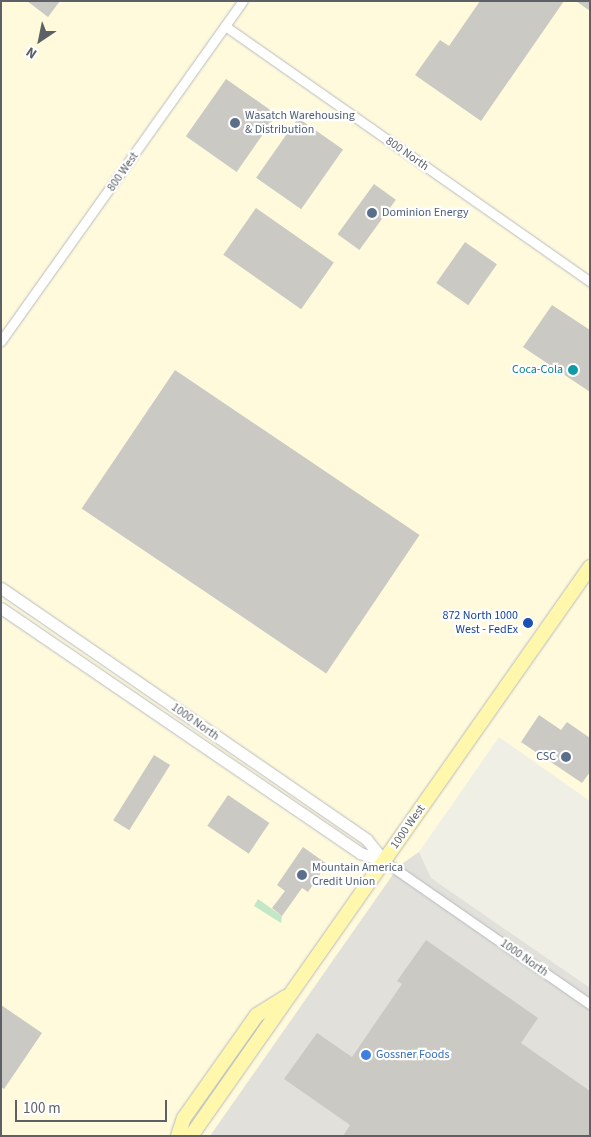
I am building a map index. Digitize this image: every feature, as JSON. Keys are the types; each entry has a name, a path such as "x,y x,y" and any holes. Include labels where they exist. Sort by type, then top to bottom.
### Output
{"main road":[{"name":"1000 West","path":"191,1136 590,567"},
{"path":"178,1136 184,1118 257,1015 291,994"}],"street":[{"name":"800 West","path":"1,341 242,1"},
{"name":"800 North","path":"225,26 590,282"},
{"name":"1000 North","path":"1,588 367,840 384,862"},
{"name":"1000 North","path":"1,608 360,853 384,862 590,1004"}],"shaded area":[{"path":"1,1 590,1 590,801 499,737 419,852 399,866 210,1136 1,1136"},
{"name":"Gossner Foods","path":"419,852 431,878 590,988 590,1136 210,1136 399,866"}],"green space":[{"path":"258,899 282,916 281,923 254,906"}],"building":[{"path":"27,1 60,1 48,17"},
{"path":"480,1 564,1 481,121 415,75 440,40 449,46"},
{"path":"576,1 590,1 590,11"},
{"path":"226,79 277,115 237,172 186,136"},
{"path":"298,118 343,150 301,209 256,178"},
{"path":"374,184 396,200 359,250 338,234"},
{"path":"256,208 334,262 301,309 223,255"},
{"path":"465,242 497,264 468,305 436,283"},
{"name":"Coca-Cola","path":"552,305 590,330 590,392 523,347"},
{"path":"175,370 420,535 326,673 82,508"},
{"name":"CSC","path":"539,715 561,730 567,722 590,738 590,772 582,783 521,742"},
{"path":"154,755 170,765 129,830 113,820"},
{"path":"228,795 269,823 249,854 207,826"},
{"name":"Mountain America Credit Union","path":"303,847 327,864 308,892 302,888 282,916 272,908 285,891 277,885"},
{"path":"426,940 538,1018 521,1043 590,1091 590,1136 343,1136 350,1125 284,1079 317,1033 352,1057 402,984 397,981"},
{"path":"1,1005 42,1033 4,1089 1,1087"}],"place":[{"name":"Wasatch Warehousing & Distribution","path":"235,123"},
{"name":"Dominion Energy","path":"372,213"},
{"name":"Coca-Cola","path":"573,370"},
{"name":"872 North 1000 West - FedEx","path":"528,623"},
{"name":"CSC","path":"566,757"},
{"name":"Mountain America Credit Union","path":"302,875"},
{"name":"Gossner Foods","path":"366,1055"}]}
